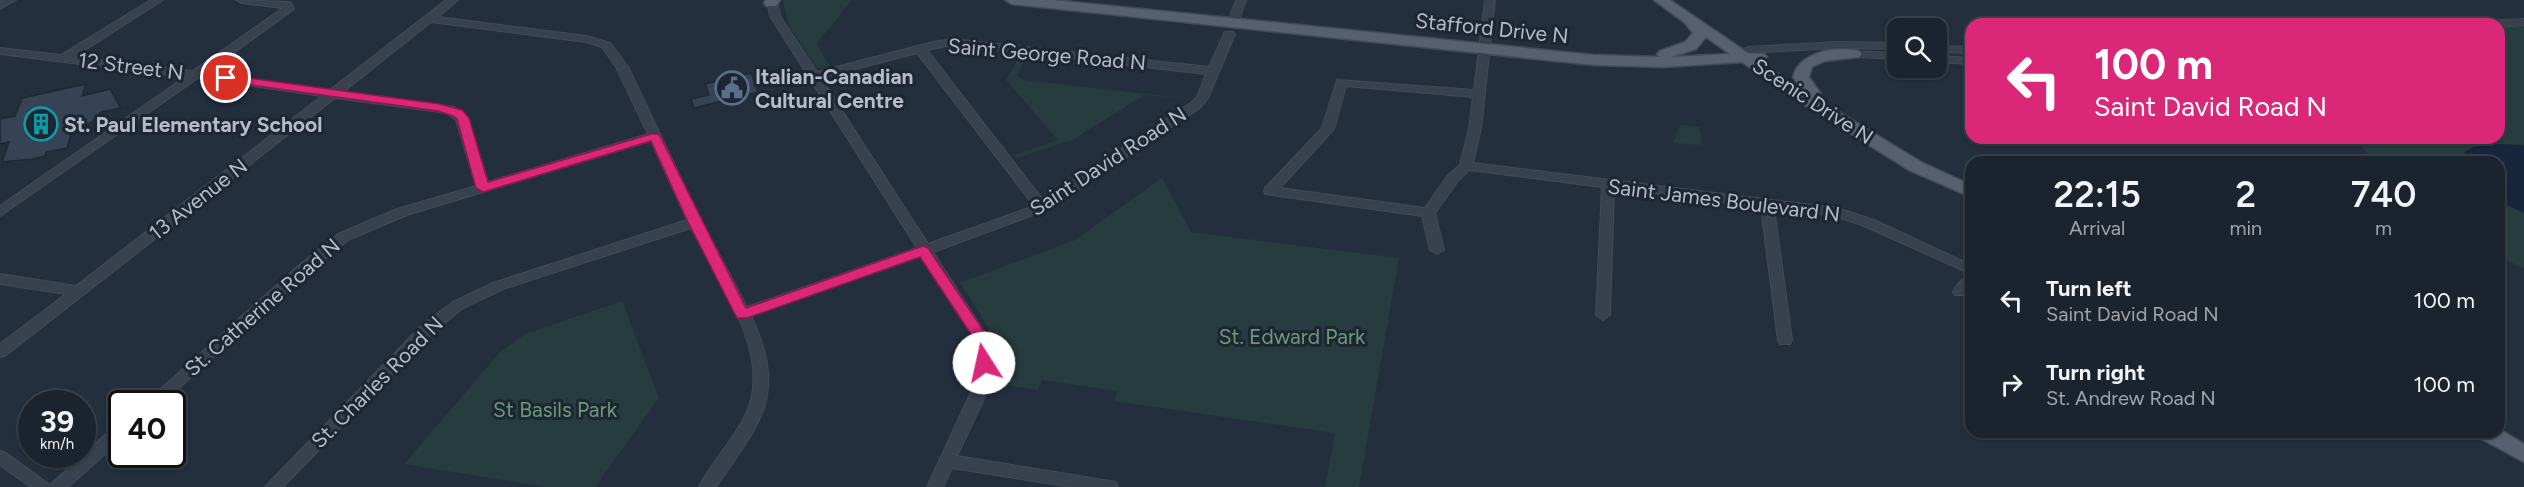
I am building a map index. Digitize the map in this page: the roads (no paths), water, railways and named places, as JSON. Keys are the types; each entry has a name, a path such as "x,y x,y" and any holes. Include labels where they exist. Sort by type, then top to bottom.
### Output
{"main road":[{"name":"Stafford Drive N","path":"1012,0 1235,17"},
{"name":"Stafford Drive N","path":"1104,0 1235,17 1484,43 1594,60 1747,54"},
{"name":"Scenic Drive N","path":"1661,0 1747,54"},
{"name":"Scenic Drive N","path":"1675,0 1747,54 1916,166 1965,189"},
{"path":"1664,58 1690,47 1700,36 1699,29 1687,18"},
{"path":"1806,94 1801,77 1802,70 1807,64 1820,58 1854,54"},
{"path":"1664,58 1741,70 1806,94"},
{"name":"Scenic Drive N","path":"1806,94 1965,183"},
{"path":"2497,438 2521,453"}],"street":[{"path":"0,6 10,0"},
{"path":"64,58 158,0"},
{"path":"0,212 289,9 280,4 242,0"},
{"name":"13 Avenue N","path":"0,352 453,0"},
{"path":"1437,250 1428,213 1453,178 1466,166 1475,128 1490,0"},
{"path":"772,1 775,16 923,251 980,336 984,363 981,388 935,487"},
{"name":"Saint David Road N","path":"742,314 1042,207 1196,105 1202,98 1235,17"},
{"path":"429,19 570,36 606,45 622,67 695,222 742,314 761,367 762,388 754,412 707,487"},
{"path":"2505,23 2524,22"},
{"name":"Saint George Road N","path":"813,77 952,42 1213,71"},
{"name":"Stafford Drive N","path":"1747,54 1837,45 1887,46"},
{"path":"920,49 1042,207"},
{"path":"1947,49 1965,50"},
{"name":"12 Street N","path":"0,51 198,75 439,108 457,113 462,118 483,188"},
{"name":"Stafford Drive N","path":"1747,54 1887,56"},
{"path":"1947,60 1965,61"},
{"path":"1428,213 1270,191 1328,129 1341,82 1479,94"},
{"name":"St. Catherine Road N","path":"167,390 319,255 343,237 375,222 655,136"},
{"name":"Saint James Boulevard N","path":"1466,166 1826,210 1848,215 1965,267"},
{"path":"1603,315 1608,185"},
{"path":"1767,203 1785,340"},
{"name":"St. Charles Road N","path":"273,487 427,329 458,305 498,286 695,222"},
{"path":"0,279 80,291"},
{"path":"1960,292 1965,286"},
{"path":"57,487 108,441"},
{"path":"0,457 43,487"},
{"path":"948,461 1110,487"}],"water":[{"path":"2483,145 2524,145 2524,213 2505,204 2505,156 2463,156 2471,148"}],"place":[{"name":"Italian-Canadian Cultural Centre","path":"732,88"},
{"name":"St. Paul Elementary School","path":"41,124"}],"park label":[{"name":"St. Edward Park","path":"1292,336"},
{"name":"St Basils Park","path":"555,409"}]}
